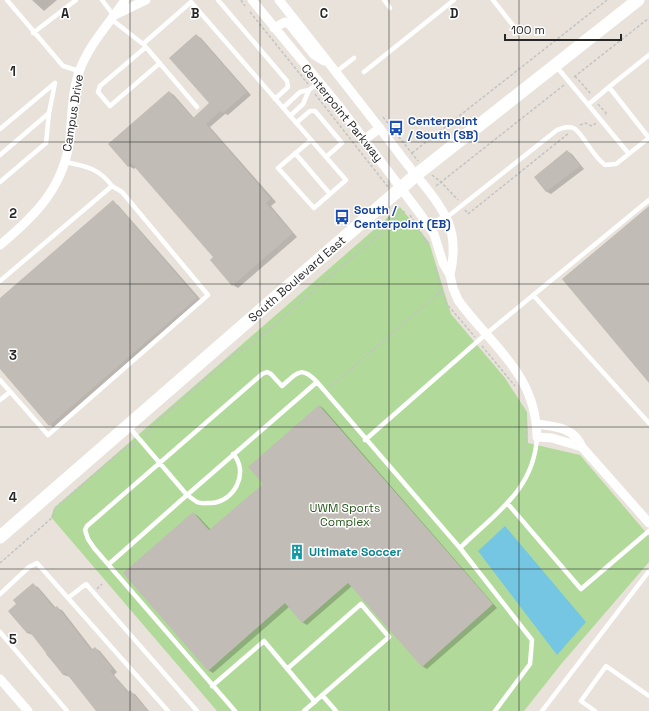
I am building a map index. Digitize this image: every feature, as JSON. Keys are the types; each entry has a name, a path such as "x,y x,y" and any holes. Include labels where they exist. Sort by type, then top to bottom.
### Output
{"street":[{"name":"Campus Drive","path":"0,245 37,211 53,188 65,162 70,137 74,95 80,71 94,42 126,0"},
{"name":"Campus Drive","path":"113,18 146,0"},
{"name":"Centerpoint Parkway","path":"279,0 380,128 429,192 446,218 453,242 453,262 450,275"},
{"name":"South Boulevard East","path":"0,537 416,175 638,0"},
{"name":"Centerpoint Parkway","path":"249,3 274,28 365,139 402,188 410,208 430,227 438,245 442,263 450,275 454,292 458,300 523,380 533,402 538,437"},
{"path":"274,28 285,22 290,24 314,55 334,69"},
{"path":"365,139 380,128"},
{"path":"430,227 446,218"},
{"path":"537,424 571,432 578,438 582,447 649,523"},
{"path":"538,437 552,438 582,447"},
{"path":"0,679 28,711"}],"lane":[{"path":"7,0 33,33 63,66 80,71"},
{"path":"33,33 76,0"},
{"path":"102,0 113,18 145,45 197,107"},
{"path":"218,0 287,81 288,87 275,99"},
{"path":"384,0 390,8"},
{"path":"364,72 454,0"},
{"path":"493,0 519,33"},
{"path":"160,63 110,106 98,92 100,86 192,1 346,180 314,208 278,168 311,140"},
{"path":"589,104 649,55"},
{"path":"334,69 354,58"},
{"path":"555,65 589,104 629,154"},
{"path":"0,129 55,83 49,113 46,143 0,182"},
{"path":"283,108 300,92 309,90 318,83"},
{"path":"446,218 557,130 565,126 575,129 597,158 605,165 616,164 649,138 609,87"},
{"path":"290,116 303,104 309,90"},
{"path":"296,123 310,111 315,111 342,143 326,157"},
{"path":"0,155 49,113"},
{"path":"295,153 330,194"},
{"path":"0,380 48,436 208,295 122,192 112,186 104,174 97,170 65,162"},
{"path":"0,281 112,186"},
{"path":"365,440 486,334 649,200"},
{"path":"533,295 649,423"},
{"path":"234,711 108,564 88,539 85,530 87,526 262,374 267,372 272,374 282,386 297,373 303,371 309,374 317,382 365,440 460,548 532,640 530,664 495,711"},
{"path":"108,564 317,382"},
{"path":"0,400 10,392"},
{"path":"128,426 187,495 199,503 218,503 230,496 236,486 240,471 238,459 233,454"},
{"path":"460,548 508,504 527,475 532,463 538,437"},
{"path":"508,504 581,589 649,531"},
{"path":"0,594 29,568 37,564 168,711"},
{"path":"542,711 649,571"},
{"path":"68,598 86,584 197,711"},
{"path":"287,669 361,604 389,637 304,711"},
{"path":"0,632 67,711"},
{"path":"212,686 264,641 315,702"},
{"path":"595,711 581,701 606,666 649,696"},
{"path":"322,695 336,711"}],"path":[{"path":"240,0 249,3"},
{"path":"410,156 607,0"},
{"path":"250,12 305,81"},
{"path":"572,78 649,18"},
{"path":"575,76 591,94"},
{"path":"429,192 565,84"},
{"path":"317,97 386,185"},
{"path":"599,105 607,114 605,116"},
{"path":"578,126 585,123 592,126 597,122"},
{"path":"464,209 468,214 571,132"},
{"path":"433,177 441,182 458,201"},
{"path":"402,205 410,208 430,250"},
{"path":"145,437 151,426 237,350 246,349 390,225 394,215 410,208"},
{"path":"434,262 441,291 446,303 475,337"},
{"path":"328,389 441,291"},
{"path":"482,345 516,388"},
{"path":"523,454 527,432 524,410"},
{"path":"0,563 53,517 55,508 126,447 137,444"},
{"path":"465,531 468,528"}],"green space":[{"name":"UWM Sports Complex","path":"400,207 429,242 451,314 505,378 527,412 528,443 580,455 649,536 649,562 562,663 524,711 217,711 51,517 54,508"}],"water":[{"path":"505,526 586,622 557,655 478,551"}],"building":[{"path":"196,34 247,92 223,113 220,111 206,124 271,199 266,203 293,233 232,286 210,260 213,257 132,164 128,167 108,144 169,91 193,118 209,103 169,58"},
{"path":"567,150 580,166 546,192 534,177"},
{"path":"113,200 197,298 49,426 0,369 0,298"},
{"path":"649,206 649,383 562,279"},
{"name":"Ultimate Soccer","path":"319,405 493,604 422,667 348,583 302,623 285,603 208,671 123,573 193,512 209,530 263,484 248,467"},
{"path":"33,583 54,608 57,606 91,650 95,647 113,669 110,671 128,692 130,690 148,711 96,711 66,673 63,675 29,631 27,633 8,611 16,604 13,600"}],"place":[{"name":"Centerpoint / South (SB)","path":"396,128"},
{"name":"South / Centerpoint (EB)","path":"342,217"},
{"name":"Ultimate Soccer","path":"297,552"}]}
